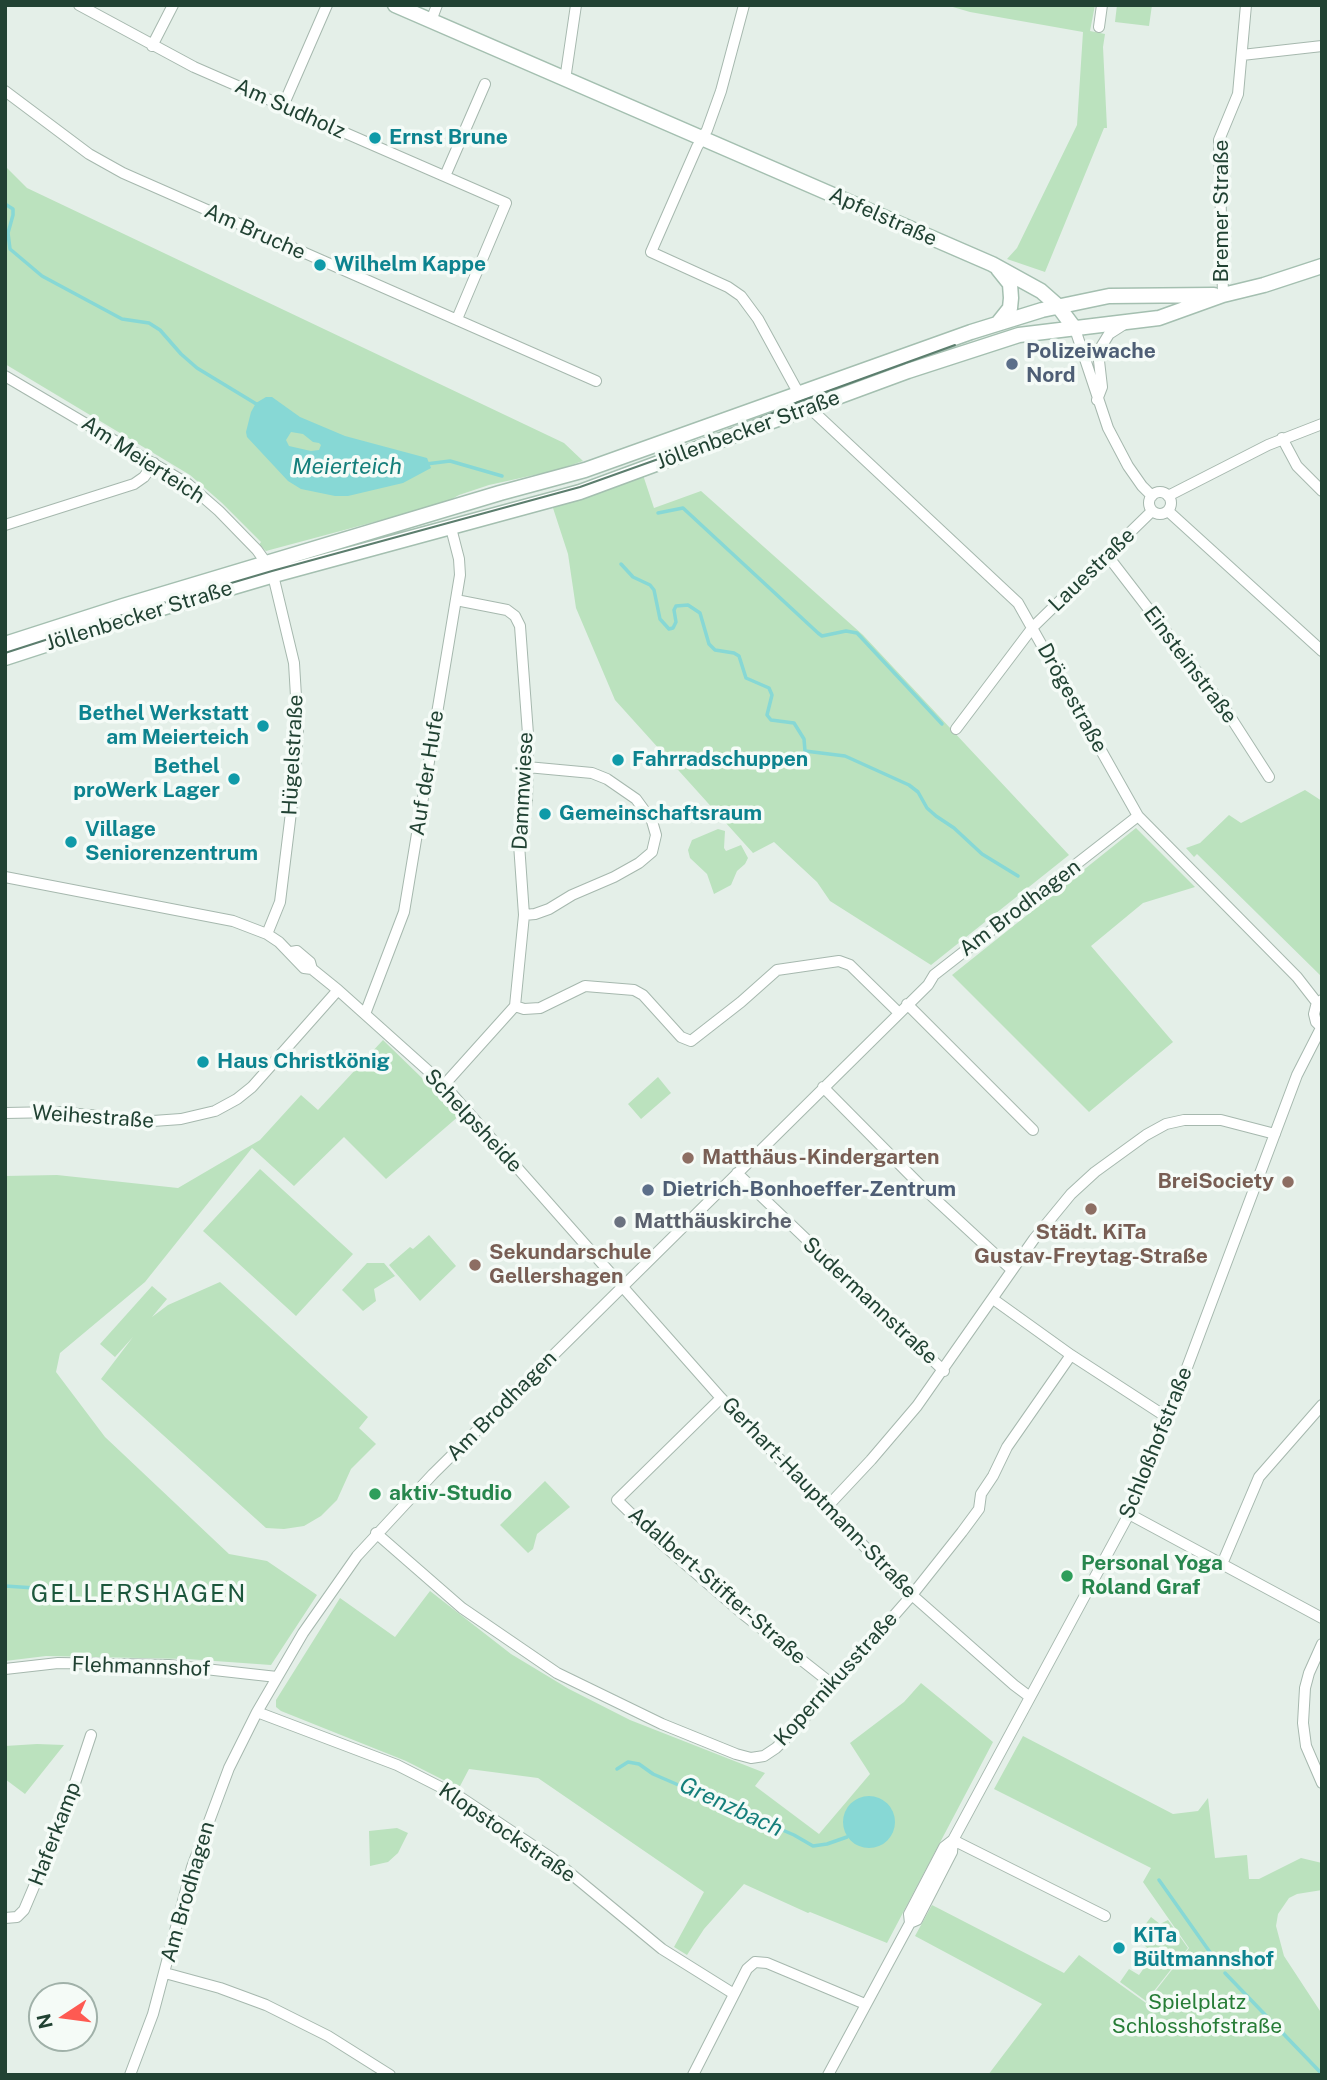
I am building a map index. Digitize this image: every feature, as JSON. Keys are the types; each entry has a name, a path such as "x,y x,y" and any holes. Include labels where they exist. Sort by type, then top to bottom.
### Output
{"main road":[{"name":"Apfelstraße","path":"395,5 992,264 1041,291 1058,306 1074,329"},
{"path":"992,264 1010,284 1010,308 998,323"},
{"name":"Jöllenbecker Straße","path":"5,644 270,569 451,528 596,487 908,371 1019,335 1159,318 1223,295 1322,266"},
{"name":"Jöllenbecker Straße","path":"5,658 512,489 585,470 998,323 1058,306 1122,295 1223,295"}],"street":[{"name":"Am Sudholz","path":"79,5 152,46 506,203 457,319"},
{"path":"152,46 173,5"},
{"path":"283,106 327,5"},
{"path":"431,21 437,5"},
{"path":"565,80 576,5"},
{"path":"703,138 721,91 744,5"},
{"path":"1099,27 1102,5"},
{"name":"Bremer Straße","path":"1223,295 1219,140 1238,94 1246,5"},
{"path":"1242,55 1322,46"},
{"path":"445,176 485,84"},
{"name":"Am Bruche","path":"5,91 89,154 123,173 596,381"},
{"name":"Jöllenbecker Straße","path":"703,138 651,252 728,287 741,296 758,319 799,394"},
{"path":"1097,400 1102,387 1098,352 1109,334 1124,324"},
{"path":"1074,329 1097,400 1119,450 1142,486 1152,496"},
{"name":"Am Meierteich","path":"5,376 154,463 200,494 257,550 270,569"},
{"name":"Drögestraße","path":"812,406 815,413 1018,603 1138,816 1320,1002"},
{"path":"1168,496 1171,504 1168,511 1160,514 1152,511 1149,504 1152,496 1160,493 1168,496 1282,438 1322,424"},
{"path":"1282,438 1297,466 1322,491"},
{"path":"5,525 134,484 144,477 154,463"},
{"name":"Lauestraße","path":"956,729 1033,627 1152,511"},
{"path":"1168,511 1322,651"},
{"name":"Auf der Hufe","path":"365,1014 404,912 461,567 451,528"},
{"name":"Einsteinstraße","path":"1107,555 1211,690 1269,777"},
{"name":"Hügelstraße","path":"267,934 280,902 298,730 294,663 270,569"},
{"name":"Dammwiese","path":"456,600 508,610 518,621 521,631 527,727 527,802 519,844 524,915 514,1006"},
{"path":"524,915 549,908 639,863 652,852 656,835 652,821 636,799 607,779 592,774 527,766"},
{"name":"Am Brodhagen","path":"130,2075 150,2024 165,1973 178,1912 207,1823 229,1768 257,1712 322,1605 376,1533 622,1285 928,985 934,975 1138,816"},
{"name":"Schelpsheide","path":"5,877 233,921 267,934 291,952 297,951 310,962 312,969 444,1086 622,1285"},
{"path":"444,1086 514,1006 524,1009 540,1008 585,986 634,990 643,995 681,1037 691,1041 777,970 839,961 850,965 902,1008 1034,1130"},
{"name":"Weihestraße","path":"5,1113 58,1112 153,1121 181,1119 215,1111 252,1087 338,990"},
{"path":"1320,1002 1314,1018 1321,1028"},
{"name":"Schloßhofstraße","path":"828,2075 910,1923 909,1914 944,1847 953,1840 1129,1514 1301,1067 1321,1028"},
{"path":"822,1087 920,1185 1012,1270"},
{"path":"825,1508 901,1426 944,1371 1034,1239 1072,1194 1121,1152 1166,1124 1203,1119 1221,1120 1275,1134"},
{"name":"Sudermannstraße","path":"737,1173 944,1371"},
{"name":"Gerhart-Hauptmann-Straße","path":"622,1285 721,1398 825,1508 912,1595 993,1668 1030,1697"},
{"path":"993,1299 1071,1355 1168,1418"},
{"name":"Kopernikusstraße","path":"376,1533 462,1608 557,1674 650,1718 736,1754 756,1758 776,1748 912,1595 974,1516 979,1509 981,1494 1007,1447 1071,1355"},
{"name":"Adalbert-Stifter-Straße","path":"721,1398 617,1500 660,1543 743,1614 832,1684"},
{"path":"1222,1564 1259,1477 1322,1405"},
{"path":"1129,1514 1322,1618"},
{"path":"1322,1644 1305,1688 1303,1723 1306,1746 1322,1783"},
{"name":"Flehmannshof","path":"5,1669 58,1663 169,1665 277,1677"},
{"name":"Klopstockstraße","path":"257,1712 401,1767 460,1797 553,1859 662,1949 734,1994"},
{"name":"Haferkamp","path":"5,1918 17,1917 24,1910 64,1816 91,1735"},
{"path":"953,1840 1105,1916"},
{"path":"693,2075 747,1969 755,1962 761,1961 865,2004"},
{"path":"165,1973 220,1988 266,2005 328,2036 390,2075"}],"green space":[{"path":"946,5 1095,5 1090,31 1105,34 1103,47 1107,128 1104,128 1045,272 1007,259 1017,248 1077,125 1083,32 970,12"},
{"path":"1117,5 1152,5 1149,26 1115,22"},
{"path":"5,166 27,188 564,443 583,461 557,470 489,485 459,495 445,503 266,551 259,545 261,542 222,503 190,475 5,364"},
{"path":"643,475 654,508 701,491 863,635 1069,855 931,965 830,901 817,882 774,842 753,853 615,700 576,608 568,554 553,508"},
{"path":"1305,790 1322,801 1322,977 1197,854 1194,857 1186,848 1200,843 1229,815 1241,823"},
{"path":"1136,828 1195,887 1143,903 1091,946 1173,1042 1089,1112 952,975"},
{"path":"718,829 725,831 726,851 741,845 748,858 737,871 731,885 714,894 707,874 690,858 688,850 692,840"},
{"path":"383,1040 460,1115 386,1179 344,1137 294,1186 252,1148 145,1282 60,1353 56,1372 105,1437 229,1554 267,1561 317,1595 271,1665 187,1659 46,1656 5,1661 5,1176 57,1175 178,1188 260,1140 301,1095 318,1110"},
{"path":"658,1077 671,1093 641,1119 628,1104"},
{"path":"260,1169 353,1254 296,1316 203,1231"},
{"path":"429,1235 456,1266 420,1301 389,1265"},
{"path":"367,1263 384,1263 395,1276 374,1289 376,1301 363,1311 342,1290"},
{"path":"220,1282 368,1417 359,1428 376,1444 351,1469 337,1500 321,1516 304,1526 266,1528 101,1379 133,1337 115,1357 100,1344 152,1286 167,1299 152,1317 168,1305"},
{"path":"545,1481 570,1507 537,1534 533,1549 528,1553 500,1525"},
{"path":"430,1591 511,1654 569,1689 630,1720 765,1773 755,1786 819,1834 870,1774 850,1743 904,1702 921,1683 993,1742 887,1943 808,1913 744,1884 704,1929 687,1955 674,1947 704,1892 538,1778 469,1769 459,1788 406,1761 276,1707 276,1700 340,1598 395,1637"},
{"name":"Spielplatz Schlosshofstraße","path":"1023,1736 1173,1814 1198,1811 1208,1798 1215,1858 1247,1855 1249,1879 1259,1879 1301,1858 1322,1863 1322,1890 1289,1898 1278,1914 1276,1926 1284,1956 1322,2014 1322,2075 988,2075 1042,2004 915,1936 932,1905 1064,1973 1079,1955 1146,2003 1189,1948 1143,1882 1151,1868 994,1789"},
{"path":"64,1745 25,1794 5,1779 5,1746"},
{"path":"397,1828 408,1833 398,1853 388,1862 370,1866 369,1831"},
{"path":"1151,1917 1160,1924 1168,1920 1188,1948 1146,2001 1120,1982 1129,1969 1139,1975 1154,1954 1144,1945 1141,1937 1141,1930"}],"water":[{"name":"Meierteich","path":"266,397 272,397 300,417 345,436 427,458 431,468 403,483 348,496 301,489 288,481 247,437 251,412 256,403","holes":["291,432 303,434 319,443 319,450 289,446 286,440"]},
{"path":"869,1796 879,1798 887,1804 893,1812 893,1832 887,1840 879,1846 869,1848 859,1846 851,1840 845,1832 843,1822 845,1812 851,1804 859,1798"}],"waterway":[{"path":"5,204 13,209 8,233 10,249 42,276 122,319 149,323 160,330 197,368 258,405"},
{"path":"426,464 450,461 502,476"},
{"path":"658,513 683,508 822,636 846,631 857,633 942,724"},
{"path":"621,564 633,577 650,585 654,590 660,619 669,629 673,628 676,622 676,606 688,605 700,613 709,644 715,650 739,656 746,678 769,688 772,695 767,715 771,720 794,723 804,739 805,751 845,756 909,785 918,792 927,808 936,816 954,828 982,854 1018,876"},
{"name":"Grenzbach","path":"5,1586 50,1589"},
{"name":"Grenzbach","path":"617,1769 628,1762 639,1764 653,1774 794,1835 813,1846 847,1837"},
{"name":"Grenzbach","path":"1159,1880 1219,1965"},
{"name":"Grenzbach","path":"1225,1973 1322,2074"}],"tram line":[{"path":"5,653 272,571 580,487 706,442 798,402 955,345"}],"place":[{"name":"Ernst Brune","path":"375,138"},
{"name":"Wilhelm Kappe","path":"320,265"},
{"name":"Polizeiwache Nord","path":"1012,364"},
{"name":"Bethel Werkstatt am Meierteich","path":"263,726"},
{"name":"Fahrradschuppen","path":"618,760"},
{"name":"Bethel proWerk Lager","path":"234,779"},
{"name":"Gemeinschaftsraum","path":"545,814"},
{"name":"Village Seniorenzentrum","path":"71,842"},
{"name":"Haus Christkönig","path":"203,1062"},
{"name":"Matthäus-Kindergarten","path":"688,1158"},
{"name":"BreiSociety","path":"1288,1182"},
{"name":"Dietrich-Bonhoeffer-Zentrum","path":"648,1190"},
{"name":"Städt. KiTa Gustav-Freytag-Straße","path":"1091,1209"},
{"name":"Matthäuskirche","path":"620,1222"},
{"name":"Sekundarschule Gellershagen","path":"475,1265"},
{"name":"aktiv-Studio","path":"375,1494"},
{"name":"Personal Yoga Roland Graf","path":"1067,1576"},
{"name":"KiTa Bültmannshof","path":"1119,1948"}],"district":[{"name":"GELLERSHAGEN","path":"139,1595"}]}
